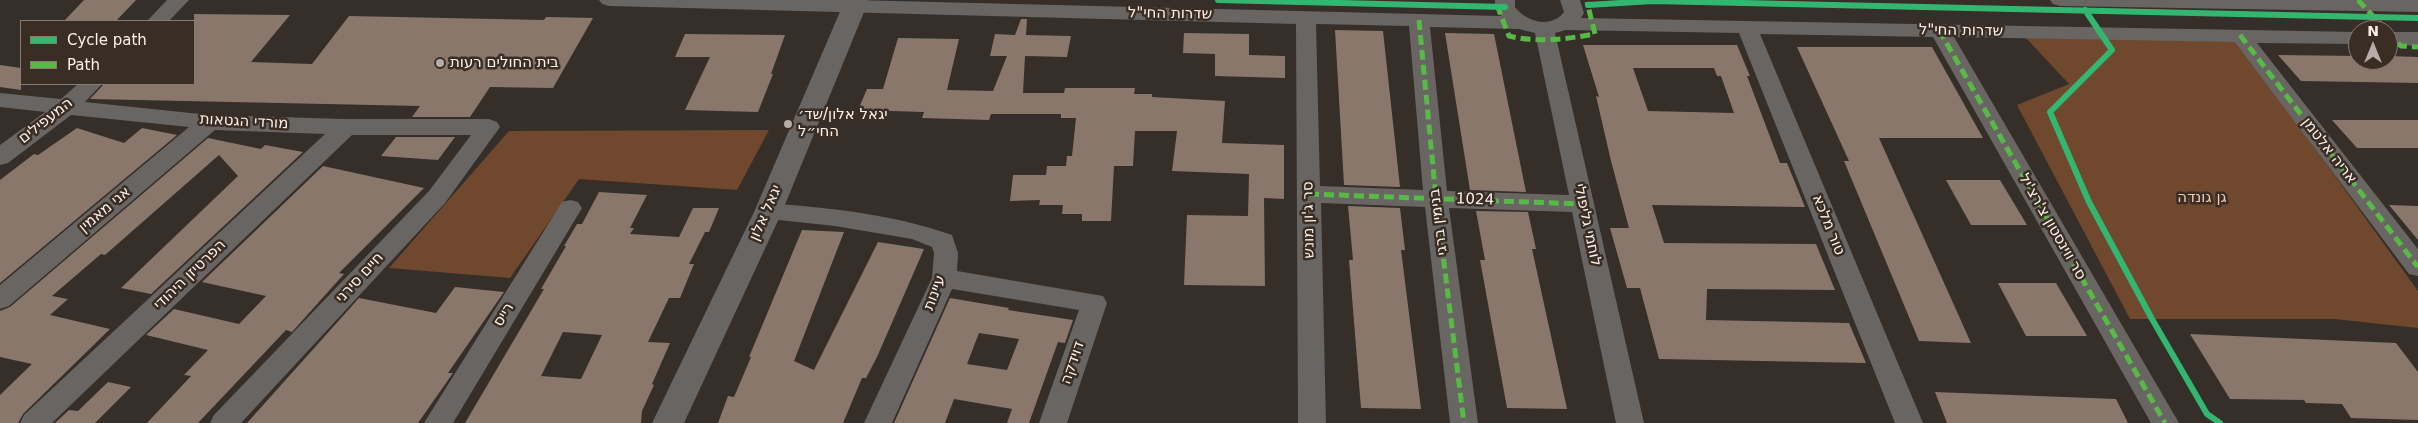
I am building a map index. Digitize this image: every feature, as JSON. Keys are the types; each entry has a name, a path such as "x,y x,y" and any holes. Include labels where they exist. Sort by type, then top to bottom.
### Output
{"street":[{"path":"158,20 179,0"},
{"name":"שדרות החי\"ל","path":"609,0 855,3 1543,25 2348,38"},
{"path":"1506,0 1508,12 1543,25 1574,13 1570,0"},
{"path":"2060,0 2385,3 2418,6"},
{"name":"יגאל אלון","path":"668,423 768,212 855,3"},
{"name":"סר ג'ון מונש","path":"1306,17 1312,423"},
{"name":"בנימין ברגי","path":"1419,20 1436,199 1464,423"},
{"name":"לוחמי גליפולי","path":"1543,25 1630,423"},
{"name":"טור מלכא","path":"1747,27 1909,423"},
{"name":"סר ווינסטון צ'רצ'יל","path":"1939,30 2166,423"},
{"name":"אריה אלטמן","path":"2240,36 2418,267"},
{"path":"2398,38 2418,39"},
{"name":"המעפילים","path":"0,157 65,108 90,85"},
{"name":"מורדי הגטאות","path":"0,100 210,122 346,127 489,127"},
{"name":"אני מאמין","path":"0,299 210,122"},
{"name":"הפרטיזן היהודי","path":"34,423 346,127"},
{"name":"חיים סירני","path":"224,423 437,197 489,127"},
{"name":"1024","path":"1308,194 1582,204"},
{"name":"רייס","path":"438,423 570,208"},
{"name":"עיינות","path":"768,212 835,217 932,236 943,241 945,247 944,278 878,423"},
{"name":"דוידקה","path":"944,278 1094,303 1053,423"}],"green space":[{"name":"גן גונדה","path":"2026,38 2236,39 2418,291 2418,328 2334,319 2130,319 2017,105 2069,84"},
{"path":"769,130 737,190 579,179 510,278 389,268 509,131"}],"building":[{"path":"84,0 136,0 117,20 65,20"},
{"name":"בית החולים רעות","path":"194,14 290,15 251,62 312,64 349,16 544,20 546,17 593,18 553,88 490,87 470,117 412,117 420,106 90,99 103,85 195,85"},
{"path":"1021,19 1027,19 1026,35 1071,36 1067,57 1025,56 1023,93 1064,93 1065,88 1135,88 1134,94 1152,94 1152,97 1225,101 1222,143 1284,145 1284,199 1264,198 1265,286 1184,285 1187,215 1248,216 1249,174 1172,171 1177,131 1135,131 1133,166 1114,166 1111,221 1082,221 1082,214 1062,214 1063,205 1039,205 1040,200 1010,201 1013,175 1046,175 1047,166 1066,166 1067,156 1072,156 1076,118 1061,118 1061,114 991,114 989,120 922,118 924,112 858,110 867,89 883,89 898,38 959,39 947,90 993,91 1007,56 990,56 995,34 1015,35"},
{"path":"1335,30 1383,31 1400,187 1344,185"},
{"path":"1184,33 1249,34 1249,55 1285,56 1285,78 1215,76 1215,54 1183,53"},
{"path":"1445,33 1494,34 1526,192 1470,190"},
{"path":"685,34 785,35 771,74 773,74 758,112 685,110 710,57 675,57"},
{"path":"1583,45 1737,45 1750,76 1747,76 1780,163 1787,163 1805,207 1652,205 1664,243 1816,244 1835,290 1707,289 1706,320 1849,323 1866,363 1659,359 1640,288 1627,288 1610,228 1629,228 1596,96 1599,97","holes":["1633,68 1714,68 1717,76 1721,76 1734,113 1648,111"]},
{"path":"1797,47 1932,47 1983,138 1879,138 1971,343 1919,341 1844,161 1849,161"},
{"path":"2278,55 2348,56 2348,70 2398,70 2398,56 2418,57 2418,83 2301,81"},
{"path":"0,65 20,68 21,90 0,87"},
{"path":"2332,120 2418,120 2418,148 2357,148"},
{"path":"77,128 124,143 142,128 177,135 0,283 0,180 34,154 38,155"},
{"path":"396,137 455,137 438,160 381,156"},
{"path":"208,138 261,149 265,145 303,152 151,294 121,288 238,176 219,155 105,255 101,254 52,296 68,299 50,315 110,329 23,414 18,423 0,423 0,395 32,364 0,357 0,311 10,307"},
{"path":"323,166 424,188 339,273 344,274 292,332 286,330 198,423 147,423 191,376 184,375 208,350 146,335 174,309 239,324 266,296 202,282"},
{"path":"1946,180 2000,180 2027,225 1971,225"},
{"path":"599,192 647,195 630,228 634,228 630,234 679,237 693,208 719,208 709,232 705,232 689,264 694,264 680,298 669,298 648,342 670,343 642,411 641,423 465,423 544,289 541,289 566,246 564,246 577,224 582,224","holes":["563,332 602,335 581,379 541,376"]},
{"path":"2389,205 2418,206 2418,240"},
{"path":"1348,206 1400,208 1405,250 1401,250 1421,409 1361,408 1349,260 1353,260"},
{"path":"1476,211 1528,212 1536,249 1532,249 1567,409 1507,408 1480,260 1485,260"},
{"path":"802,230 844,232 794,361 814,370 878,242 924,249 877,357 866,378 862,378 843,423 718,423 728,396 734,397"},
{"path":"1998,283 2056,283 2087,336 2026,336"},
{"path":"455,287 504,292 448,373 453,373 418,423 247,423 359,298 436,313"},
{"path":"950,298 1009,308 1008,310 1073,320 1065,343 1058,342 1029,423 1007,423 1012,409 954,399 945,423 894,423","holes":["979,333 1019,339 1007,370 967,364"]},
{"path":"2190,334 2396,343 2418,372 2418,420 2351,418 2342,404 2306,403 2304,400 2230,399"},
{"path":"108,382 131,387 95,423 55,423 69,410 78,411"},
{"path":"1935,392 2116,399 2128,423 1947,423"}],"marked path":[{"path":"2358,0 2377,20"},
{"path":"1497,5 1509,36 1529,40 1552,40 1595,34 1587,2"},
{"path":"1419,20 1436,199 1464,423"},
{"path":"1939,30 2165,423"},
{"path":"2240,35 2418,267"},
{"path":"2398,43 2401,46 2418,47"},
{"path":"1309,194 1582,204"}],"cycle path":[{"path":"1218,0 1505,7"},
{"path":"1588,5 1653,1 2418,18"},
{"path":"2085,10 2112,50 2050,112 2089,202 2152,319 2207,414 2220,423"}],"place":[{"name":"בית החולים רעות","path":"440,63"},
{"name":"יגאל אלון/שד׳ החי״ל","path":"788,124"}]}
